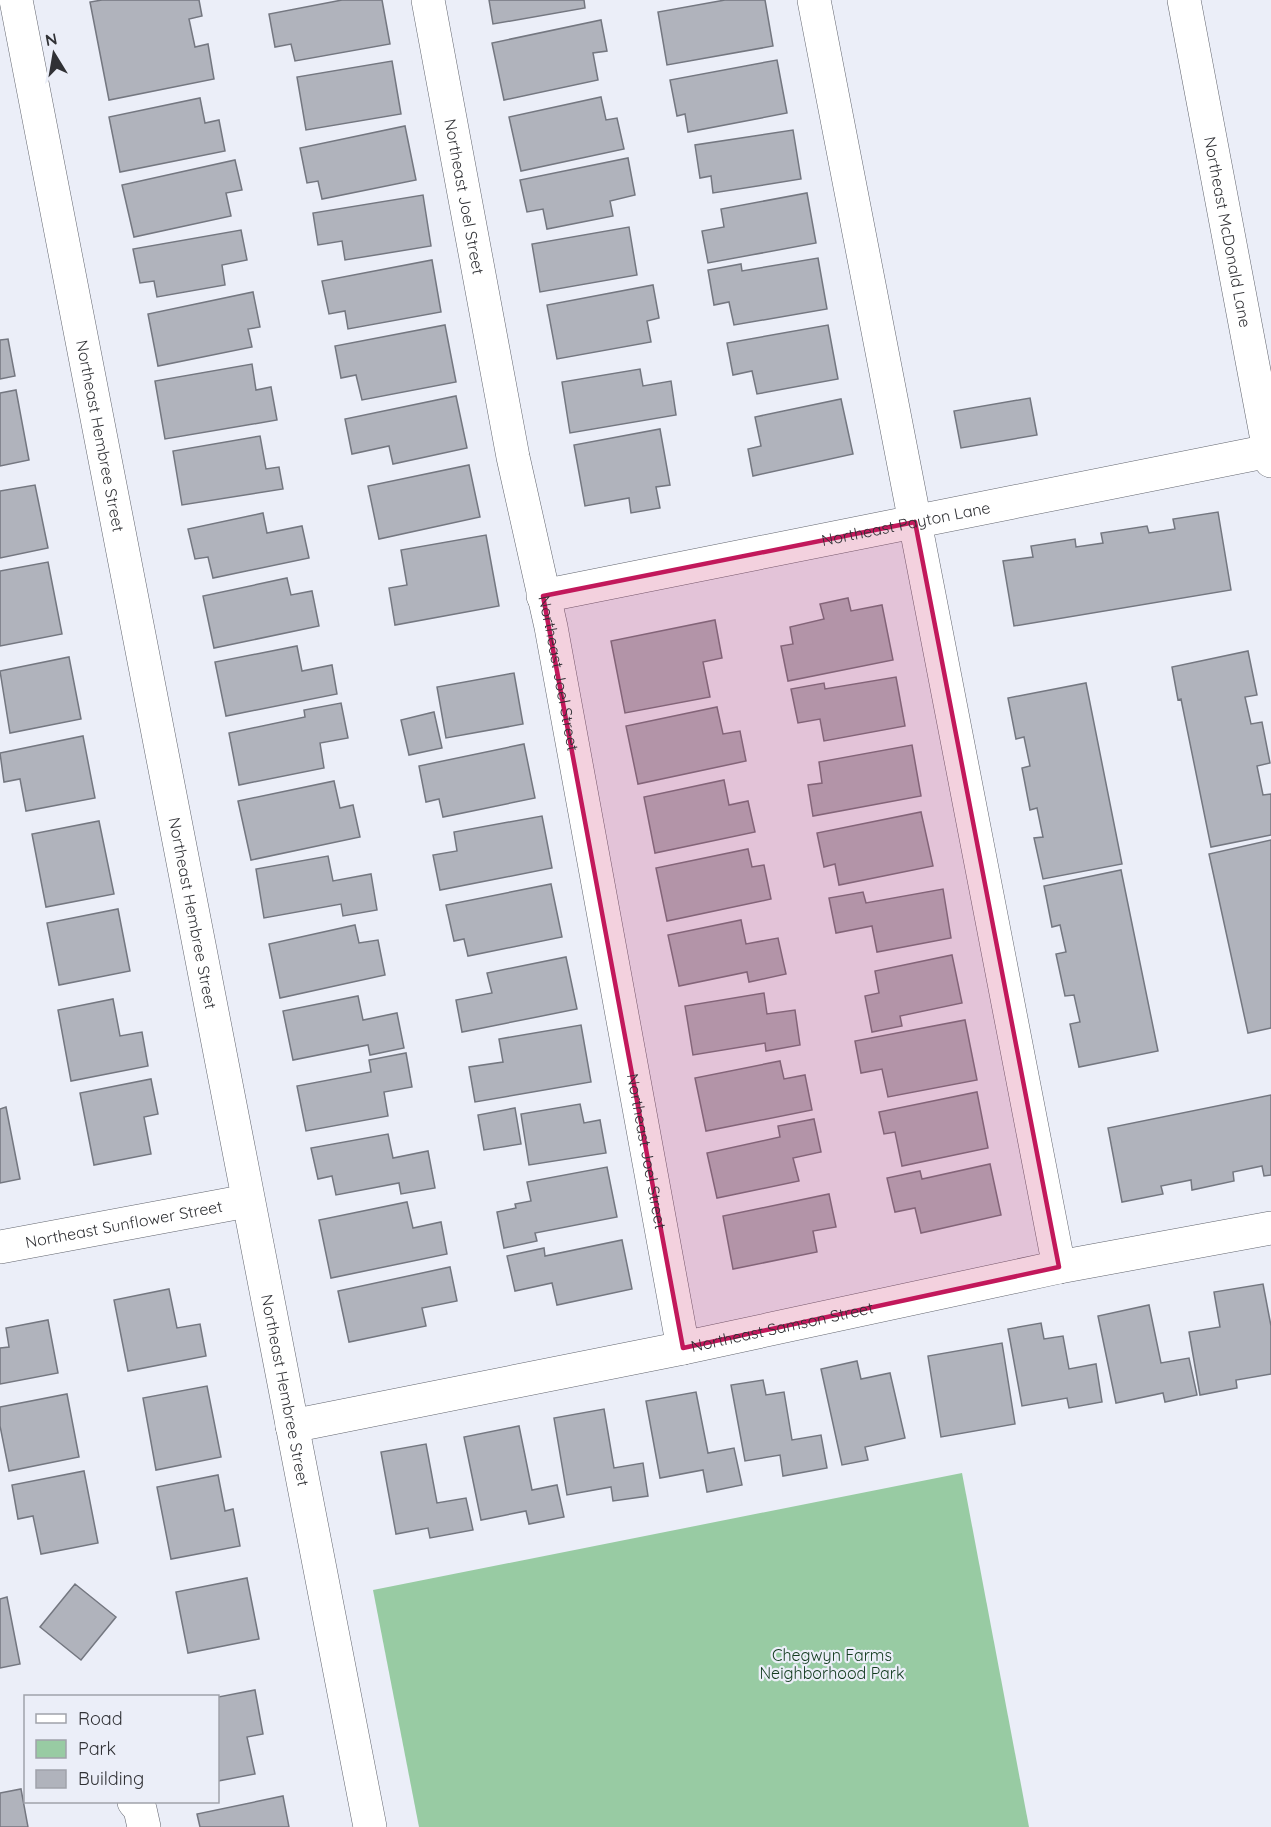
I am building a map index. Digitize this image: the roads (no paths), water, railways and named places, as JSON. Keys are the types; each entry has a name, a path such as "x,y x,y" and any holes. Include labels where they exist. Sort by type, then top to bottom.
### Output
{"street":[{"name":"Northeast Hembree Street","path":"16,0 247,1202 370,1827"},
{"name":"Northeast Joel Street","path":"428,0 513,457 543,596 683,1348"},
{"path":"814,0 1059,1267"},
{"name":"Northeast McDonald Lane","path":"1184,0 1270,456"},
{"name":"Northeast Payton Lane","path":"543,596 915,522 1270,456"},
{"name":"Northeast Sunflower Street","path":"0,1247 247,1202"},
{"name":"Northeast Samson Street","path":"292,1426 683,1348 1059,1267 1271,1228"},
{"path":"135,1803 140,1809 144,1827"}],"park label":[{"name":"Chegwyn Farms Neighborhood Park","path":"832,1664"}]}
